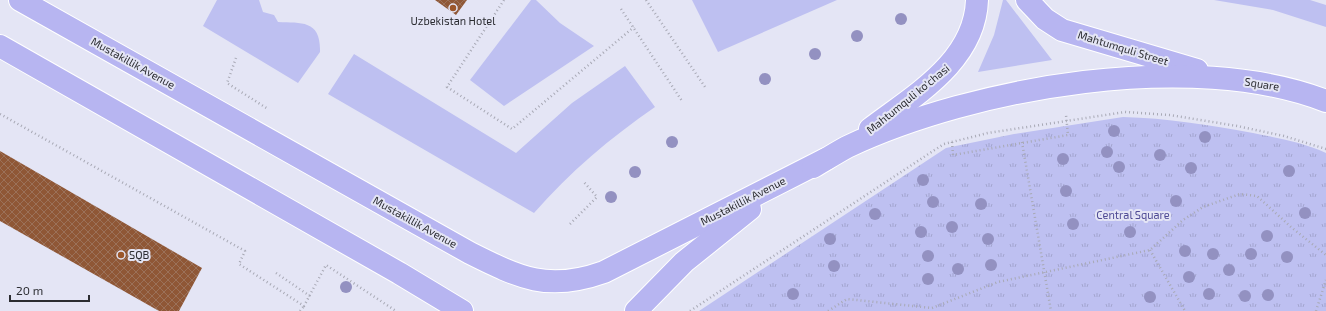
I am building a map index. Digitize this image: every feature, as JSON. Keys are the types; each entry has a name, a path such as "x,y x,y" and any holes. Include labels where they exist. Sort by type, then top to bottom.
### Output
{"main road":[{"name":"Mustakillik Avenue","path":"20,0 470,253 505,270 532,280 551,282 570,281 604,272 826,159"},
{"name":"Mahtumquli ko'chasi","path":"847,147 948,68 962,49 968,37 974,22 977,0"},
{"name":"Mahtumquli Street","path":"1027,0 1045,19 1062,30 1228,80"},
{"path":"0,46 399,273 462,311"},
{"path":"636,311 666,279 710,240 767,197 847,147 890,129 933,114 979,102 1065,85 1162,77 1228,80"},
{"name":"Square","path":"1228,80 1295,90 1326,102"}],"path":[{"path":"504,0 447,87 512,129 634,27"},
{"path":"646,0 705,87"},
{"path":"621,9 682,101"},
{"path":"236,58 227,83 273,112"},
{"path":"690,311 944,144 988,133 1124,112 1170,115 1284,136 1326,149"},
{"path":"0,114 245,251 239,264 304,306"},
{"path":"952,142 953,155 1068,135 1066,115"},
{"path":"1022,142 1050,311"},
{"path":"570,224 598,197 583,181"},
{"path":"828,311 847,299 932,310 998,282 1044,271 1150,250 1183,220 1203,207 1240,194 1257,196 1291,227 1326,255"},
{"path":"1150,250 1185,311"},
{"path":"300,311 310,296 326,265 396,311"},
{"path":"276,273 310,296"},
{"path":"1316,311 1326,280"}],"green space":[{"path":"217,0 259,0 263,12 274,15 278,22 302,23 313,29 317,34 320,52 298,83 203,26"},
{"path":"531,0 536,0 560,23 594,46 504,106 470,80"},
{"path":"692,0 837,0 718,52"},
{"path":"1003,0 1006,0 1052,60 978,72 994,35"},
{"path":"1214,0 1310,0 1326,5 1326,27 1273,10"},
{"path":"354,54 516,153 572,103 625,66 655,107 606,143 591,156 534,213 328,94"},
{"name":"Central Square","path":"1123,117 1172,120 1237,130 1290,141 1326,153 1326,311 699,311 946,148 1014,134"}],"building":[{"name":"Uzbekistan Hotel","path":"435,0 467,0 456,15"},
{"name":"SQB","path":"0,151 202,268 179,311 159,311 0,221"}],"place":[{"name":"Uzbekistan Hotel","path":"453,8"},
{"name":"SQB","path":"121,255"}]}
